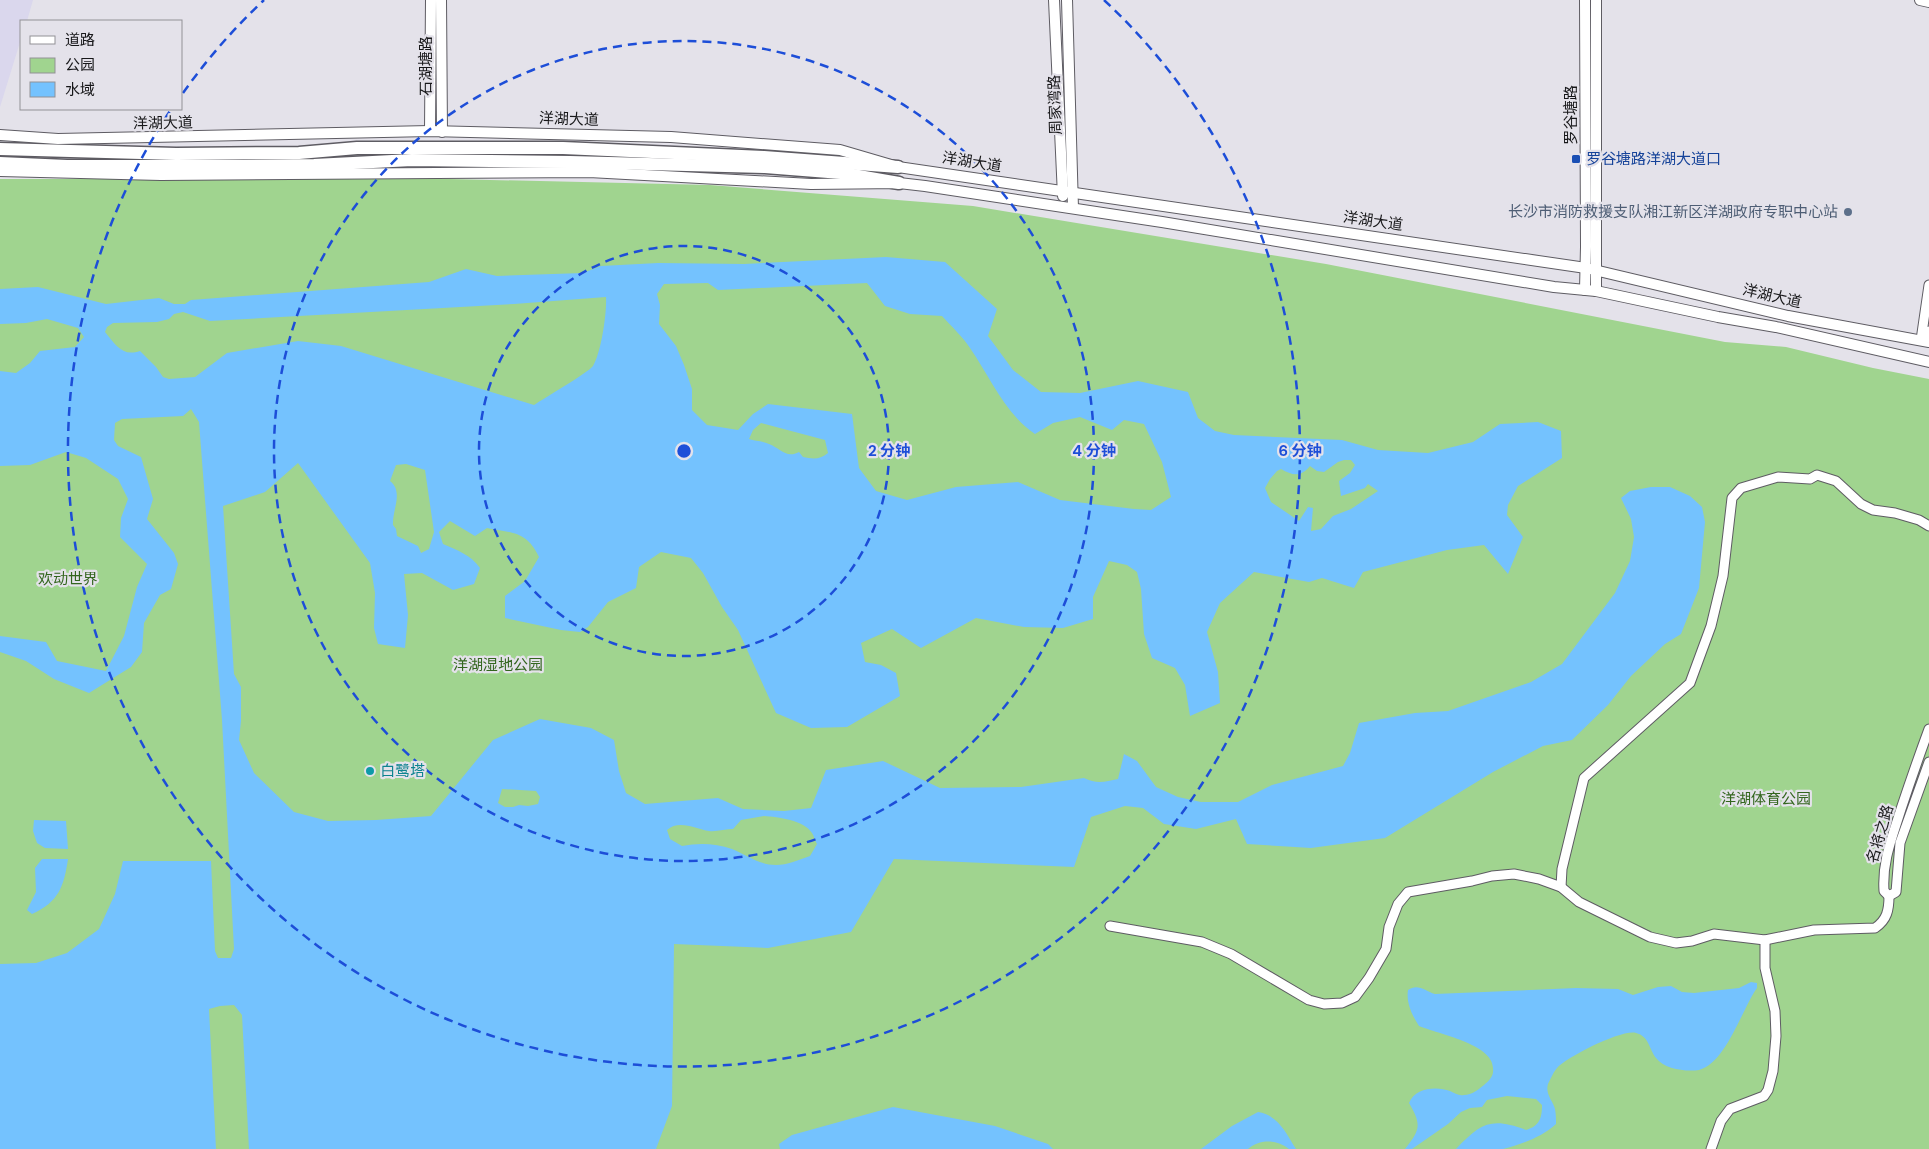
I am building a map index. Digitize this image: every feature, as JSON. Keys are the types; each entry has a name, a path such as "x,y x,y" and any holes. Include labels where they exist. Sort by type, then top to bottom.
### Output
{"highway":[{"path":"0,149 176,154 299,153 356,148 563,148 764,162 899,183"},
{"path":"0,162 67,166 243,166 422,160 764,162 898,166"}],"main road":[{"name":"石湖塘路","path":"430,131 431,0"},
{"name":"石湖塘路","path":"441,0 442,132"},
{"name":"周家湾路","path":"1054,0 1068,192"},
{"name":"周家湾路","path":"1067,0 1068,208"},
{"name":"罗谷塘路","path":"1585,0 1591,269"},
{"name":"罗谷塘路","path":"1585,290 1591,269 1596,0"},
{"path":"1920,0 1929,2"},
{"name":"洋湖大道","path":"0,134 68,139 430,131 671,137 840,150 898,166 1591,269 1788,316 1927,338"},
{"name":"洋湖大道","path":"0,171 162,176 589,172 811,184 899,183 1068,208 1554,287 1585,290 1776,327 1929,362"},
{"path":"1591,269 1596,292"}],"street":[{"path":"1927,338 1929,285"},
{"path":"1561,887 1562,869 1584,778 1690,683 1712,626 1723,576 1732,498 1741,488 1778,477 1810,479 1817,475 1836,481 1861,504 1873,510 1895,513 1919,520 1929,526"},
{"name":"名将之路","path":"1929,729 1883,873 1884,891 1889,896 1896,892 1900,843 1929,762"},
{"path":"1110,926 1202,942 1231,954 1309,1000 1324,1004 1342,1003 1355,997 1386,950 1389,928 1398,904 1408,892 1492,876 1514,874 1539,879 1561,887 1579,902 1650,937 1676,943 1692,941 1714,934 1765,940 1814,930 1875,928 1882,923 1889,910 1889,896"},
{"path":"1711,1149 1720,1121 1730,1110 1764,1096 1768,1090 1773,1071 1776,1036 1775,1011 1765,968 1765,940"}],"shaded area":[{"path":"0,0 33,0 27,20 20,20 20,42 0,107"}],"green space":[{"name":"洋湖湿地公园","path":"0,179 450,179 710,185 973,206 1326,264 1725,342 1786,347 1929,379 1929,1149 0,1149"}],"water":[{"path":"886,257 945,262 997,309 988,336 1013,370 1041,392 1080,393 1138,381 1188,392 1198,418 1215,431 1234,435 1342,440 1378,450 1428,453 1473,442 1500,424 1538,422 1561,431 1562,458 1518,486 1508,505 1507,515 1523,537 1508,574 1484,545 1447,550 1363,572 1354,588 1322,578 1309,582 1254,572 1220,603 1207,632 1218,672 1220,703 1190,716 1185,685 1175,668 1152,658 1144,634 1141,589 1137,572 1127,565 1109,561 1093,597 1093,619 1063,628 1024,627 976,618 921,648 892,629 861,643 865,662 881,665 896,673 900,696 847,727 811,728 776,713 738,630 722,607 703,573 691,558 661,552 639,567 636,588 608,602 588,627 580,632 561,630 505,618 505,596 525,581 539,557 529,542 518,535 487,528 475,536 450,521 439,532 443,544 468,556 480,568 474,584 453,590 422,573 404,574 408,615 405,648 378,644 374,628 375,593 370,563 298,463 265,492 223,506 234,674 241,687 239,740 254,773 294,812 328,821 431,816 493,740 540,719 591,728 614,740 619,771 626,793 645,804 718,798 743,809 784,811 811,808 826,770 883,761 940,788 1021,787 1084,778 1105,782 1118,779 1124,754 1137,761 1156,787 1178,797 1201,802 1238,802 1272,785 1343,766 1350,753 1359,723 1415,713 1448,711 1531,682 1562,664 1615,593 1630,561 1634,537 1631,519 1621,498 1630,491 1651,487 1670,487 1690,496 1702,507 1705,522 1699,588 1681,634 1665,644 1631,676 1608,705 1572,740 1543,746 1493,772 1385,838 1311,848 1247,844 1236,819 1196,829 1164,824 1143,808 1125,806 1091,817 1074,867 894,859 851,932 768,948 674,944 672,1106 656,1149 249,1149 242,1015 234,1005 209,1009 216,1149 0,1149 0,964 36,963 67,953 99,929 115,894 123,861 211,861 215,951 218,958 231,958 234,949 222,720 199,422 191,409 183,416 122,419 115,423 114,440 118,446 141,457 153,499 147,519 174,553 178,564 171,589 160,595 144,623 142,652 131,667 89,693 54,679 26,661 0,652 0,636 46,642 57,661 106,671 124,636 137,587 147,564 120,537 121,518 128,499 118,479 86,458 66,452 30,465 0,466 0,371 16,373 30,363 40,351 75,347 84,337 78,328 47,319 26,323 0,324 0,289 38,287 106,304 159,298 174,304 185,304 191,300 429,282 466,269 497,276 583,273 601,266 658,263 744,264","holes":["708,283 718,290 867,283 885,306 910,314 942,316 967,344 1015,417 1035,434 1053,423 1080,417 1112,430 1124,420 1144,424 1162,462 1171,497 1151,510 1134,509 1060,500 1018,482 956,487 907,500 876,491 859,468 852,414 768,404 753,414 738,430 707,425 692,410 692,389 684,365 676,346 659,324 660,305 657,294 664,284","606,297 603,333 599,352 593,366 534,405 341,346 298,341 227,353 195,377 169,379 163,377 140,351 128,352 120,349 105,332 107,327 113,323 157,322 169,319 174,314 183,312 210,321","761,423 825,440 828,453 819,458 806,458 799,452 787,454 767,443 749,439 753,430","1351,460 1355,465 1350,473 1339,481 1341,496 1365,488 1368,484 1378,491 1351,509 1333,516 1321,529 1311,531 1313,508 1308,507 1299,521 1271,502 1265,488 1270,479 1281,469 1289,473 1300,474 1310,466 1317,471 1324,472 1338,462","406,464 425,470 434,532 429,549 421,553 418,546 397,536 393,525 397,496 394,485 390,481 396,465","502,789 536,791 540,797 538,804 505,807 498,803","764,816 783,818 803,825 813,834 817,844 810,856 793,862 770,865 759,862 732,849 719,846 700,844 682,846 670,839 667,830 677,825 709,831 733,829 741,820"]},
{"path":"34,820 66,821 68,849 45,848 37,843 33,831"},
{"path":"42,859 68,859 59,892 48,904 32,914 27,910 36,892 35,868"},
{"path":"1751,982 1757,983 1757,988 1725,1047 1709,1065 1699,1070 1688,1071 1664,1065 1656,1058 1644,1037 1636,1033 1619,1035 1583,1051 1556,1069 1547,1088 1555,1109 1556,1124 1538,1136 1503,1149 1456,1149 1473,1133 1487,1125 1495,1123 1504,1124 1526,1130 1537,1124 1542,1105 1536,1099 1507,1096 1487,1100 1482,1107 1470,1108 1461,1112 1448,1124 1412,1149 1405,1149 1414,1137 1418,1127 1416,1117 1409,1103 1416,1094 1426,1090 1444,1089 1460,1095 1467,1095 1478,1090 1488,1081 1493,1071 1491,1060 1475,1046 1419,1026 1409,1004 1408,990 1412,988 1422,988 1435,994 1576,988 1618,989 1633,995 1658,987 1671,986 1682,992 1694,993 1739,988"},
{"path":"893,1107 995,1126 1048,1144 1053,1149 780,1149 779,1144 792,1135"},
{"path":"1258,1112 1276,1121 1285,1131 1296,1149 1289,1149 1279,1143 1263,1142 1257,1143 1248,1149 1201,1149 1232,1126"}],"place":[{"name":"罗谷塘路洋湖大道口","path":"1576,159"},
{"name":"长沙市消防救援支队湘江新区洋湖政府专职中心站","path":"1848,212"},
{"name":"白鹭塔","path":"370,771"}],"park label":[{"name":"欢动世界","path":"68,579"},
{"name":"洋湖体育公园","path":"1766,799"}]}
